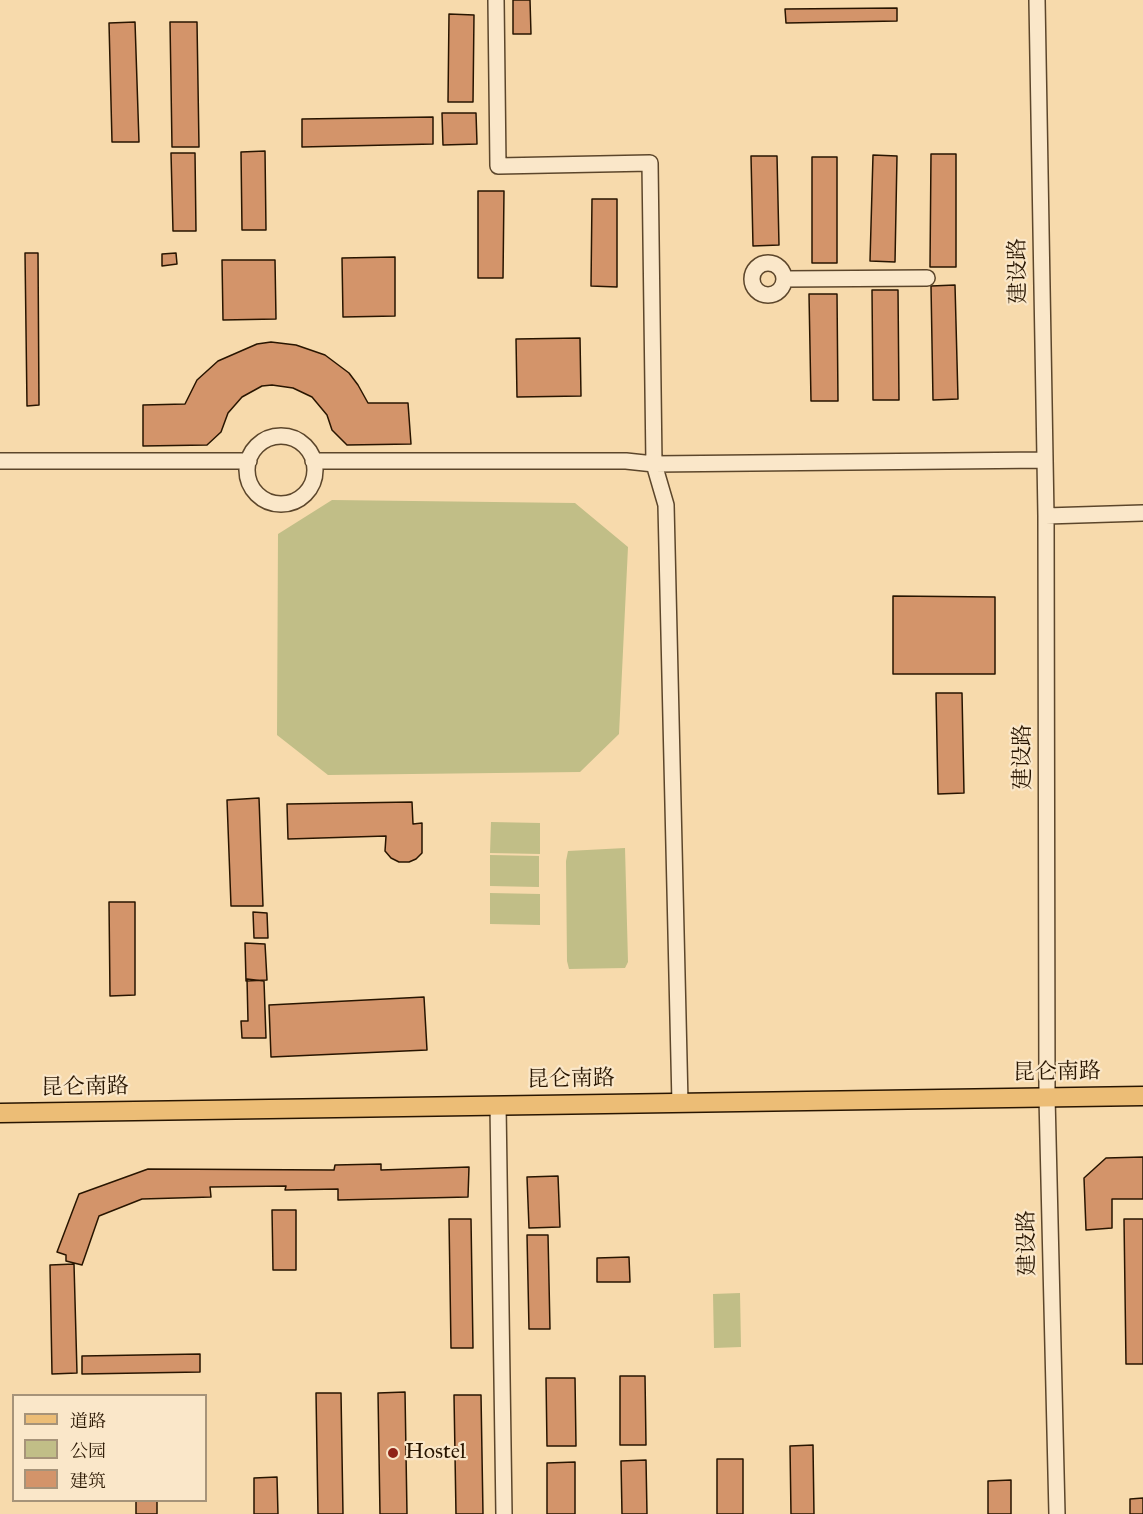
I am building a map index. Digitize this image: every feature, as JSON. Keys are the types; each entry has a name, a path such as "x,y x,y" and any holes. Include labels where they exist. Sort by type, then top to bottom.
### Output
{"main road":[{"name":"昆仑南路","path":"0,1113 1143,1096"}],"street":[{"path":"496,0 498,166 651,163 654,464 666,505 680,1103"},
{"name":"建设路","path":"1037,0 1046,516 1047,1097 1057,1514"},
{"path":"784,279 927,278"},
{"path":"281,436 294,439 305,446 313,461 315,470 313,483 306,494 295,502 282,504 269,502 258,495 250,484 247,471 249,461 257,446 268,439 281,436"},
{"path":"313,461 614,461 654,464 1045,460"},
{"path":"0,461 249,461"},
{"path":"1046,516 1143,513"},
{"path":"498,1105 504,1514"}],"green space":[{"path":"332,500 575,503 628,547 619,734 580,772 328,775 277,735 278,534"},
{"path":"491,822 540,823 540,854 490,853"},
{"path":"625,848 628,962 625,968 569,969 566,861 568,851"},
{"path":"490,855 539,856 539,887 490,886"},
{"path":"490,893 540,894 540,925 490,924"},
{"path":"740,1293 741,1347 714,1348 713,1294"}],"building":[{"path":"513,0 530,0 531,34 513,34"},
{"path":"897,8 897,21 786,23 785,9"},
{"path":"449,14 474,15 473,102 448,102"},
{"path":"135,22 139,142 112,142 109,23"},
{"path":"170,22 197,22 199,147 172,147"},
{"path":"442,113 476,113 477,144 443,145"},
{"path":"433,117 433,144 302,147 302,119"},
{"path":"265,151 266,230 242,230 241,152"},
{"path":"171,153 195,153 196,231 173,231"},
{"path":"931,154 956,154 956,267 930,267"},
{"path":"873,155 897,156 895,262 870,261"},
{"path":"751,156 777,156 779,245 753,246"},
{"path":"812,157 837,157 837,263 812,263"},
{"path":"478,191 504,191 503,278 478,278"},
{"path":"592,199 617,199 617,287 591,286"},
{"path":"25,253 38,253 39,405 27,406"},
{"path":"176,253 177,264 162,266 162,254"},
{"path":"395,257 395,316 343,317 342,258"},
{"path":"222,260 275,260 276,319 223,320"},
{"path":"955,285 958,399 933,400 931,286"},
{"path":"872,290 898,290 899,400 873,400"},
{"path":"809,294 837,294 838,401 811,401"},
{"path":"580,338 581,396 517,397 516,339"},
{"path":"271,342 296,345 325,355 349,373 368,403 408,403 411,444 347,445 332,430 327,415 312,397 293,388 272,385 262,386 242,397 228,413 221,432 207,445 143,446 143,405 185,404 197,380 218,361 257,344"},
{"path":"893,596 995,597 995,674 893,674"},
{"path":"936,693 962,693 964,793 938,794"},
{"path":"259,798 263,906 231,906 227,800"},
{"path":"412,802 413,824 422,823 422,853 409,862 399,862 391,858 385,851 386,836 288,839 287,804"},
{"path":"109,902 135,902 135,995 110,996"},
{"path":"253,912 267,913 268,938 254,938"},
{"path":"245,943 265,944 267,980 246,981"},
{"path":"247,979 264,981 266,1038 242,1038 241,1021 248,1021"},
{"path":"424,997 427,1050 271,1057 269,1005"},
{"path":"1143,1157 1143,1199 1112,1199 1112,1228 1086,1230 1084,1178 1106,1158"},
{"path":"381,1164 381,1170 469,1167 468,1197 338,1200 338,1189 285,1190 286,1186 210,1187 211,1197 142,1199 99,1216 82,1265 66,1261 66,1255 57,1252 79,1194 148,1169 334,1170 335,1165"},
{"path":"558,1176 560,1227 529,1228 527,1177"},
{"path":"272,1210 296,1210 296,1270 273,1270"},
{"path":"449,1219 471,1219 473,1348 451,1348"},
{"path":"1124,1219 1143,1219 1143,1364 1126,1364"},
{"path":"527,1235 548,1235 550,1329 529,1329"},
{"path":"629,1257 630,1282 597,1282 597,1258"},
{"path":"74,1264 77,1373 52,1374 50,1265"},
{"path":"200,1354 200,1372 82,1374 82,1356"},
{"path":"620,1376 645,1376 646,1445 620,1445"},
{"path":"546,1378 575,1378 576,1446 547,1446"},
{"name":"Hostel","path":"405,1392 407,1514 380,1514 378,1393"},
{"path":"316,1393 341,1393 343,1514 318,1514"},
{"name":"Hostel","path":"454,1395 481,1395 483,1514 456,1514"},
{"path":"813,1445 814,1514 791,1514 790,1446"},
{"path":"717,1459 743,1459 743,1514 717,1514"},
{"path":"646,1460 647,1514 622,1514 621,1461"},
{"path":"575,1462 575,1514 547,1514 547,1463"},
{"path":"277,1477 278,1514 254,1514 254,1478"},
{"path":"1011,1480 1011,1514 988,1514 988,1481"},
{"path":"1143,1498 1143,1514 1130,1514 1130,1499"},
{"path":"136,1502 157,1502 157,1514 136,1514"}],"place":[{"name":"Hostel","path":"393,1453"}]}
